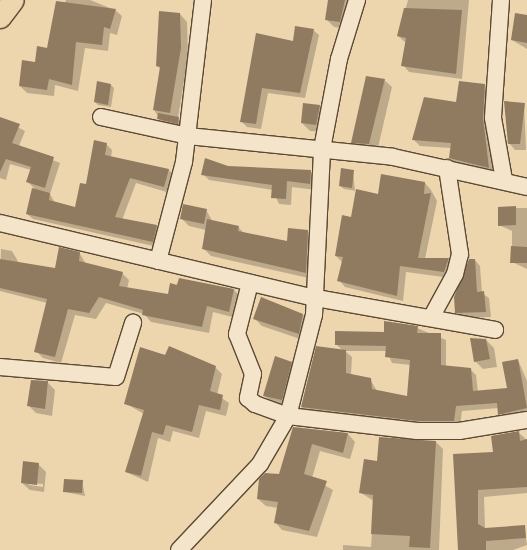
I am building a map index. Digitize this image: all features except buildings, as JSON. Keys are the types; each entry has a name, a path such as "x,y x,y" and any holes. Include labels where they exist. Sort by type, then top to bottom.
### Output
{"main road":[{"path":"0,17 13,0"}],"street":[{"path":"158,261 188,136 203,0"},
{"path":"179,550 260,464 288,416 316,298 322,149 339,58 356,0"},
{"path":"501,0 493,118 504,180"},
{"path":"101,117 188,136 322,149 447,168 527,186"},
{"path":"432,316 455,274 460,254 447,168"},
{"path":"0,223 316,298 432,316 464,327 495,330"},
{"path":"250,283 237,334 254,378 248,398 288,416 417,431 460,431 527,420"},
{"path":"0,367 116,377 133,323"}]}
